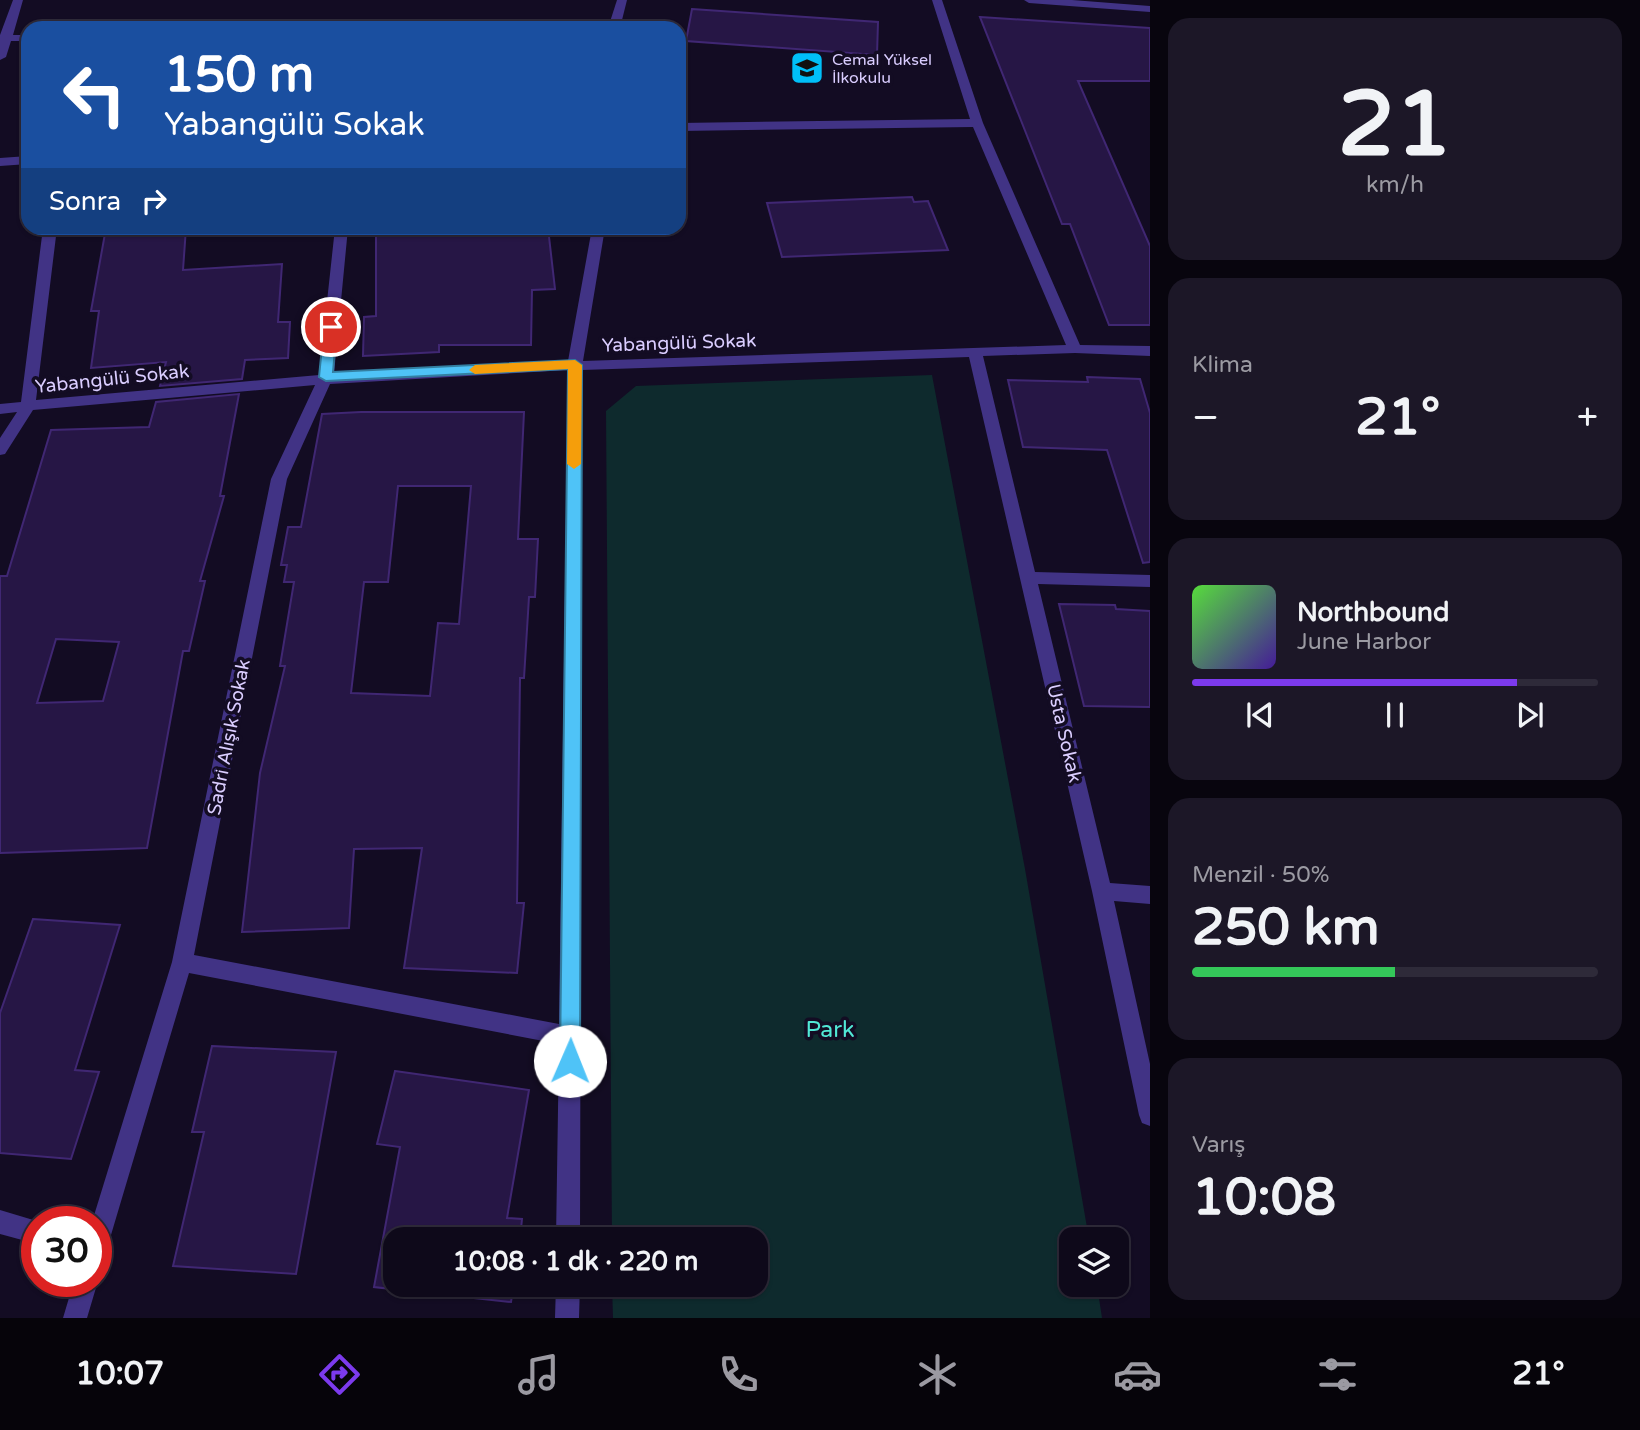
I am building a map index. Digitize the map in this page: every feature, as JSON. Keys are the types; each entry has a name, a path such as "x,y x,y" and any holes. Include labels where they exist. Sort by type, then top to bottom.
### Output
{"street":[{"path":"0,57 3,38 18,0"},
{"path":"616,21 622,0"},
{"path":"937,0 977,123 1075,349"},
{"path":"1029,0 1150,9"},
{"path":"3,38 21,38"},
{"path":"686,127 977,123"},
{"path":"0,162 21,160"},
{"path":"0,450 28,406 49,235"},
{"name":"Sadri Alışık Sokak","path":"108,1206 182,962 279,479 326,377 340,235"},
{"path":"568,1227 575,365 597,235"},
{"name":"Yabangülü Sokak","path":"0,409 326,377 575,365 975,352 1075,349 1150,351"},
{"name":"Usta Sokak","path":"975,352 1102,891 1150,1115"},
{"path":"1028,578 1150,582"},
{"path":"1102,891 1150,895"},
{"path":"182,962 570,1036"},
{"path":"0,1222 21,1228"},
{"path":"75,1318 81,1297"},
{"path":"567,1318 568,1297"}],"green space":[{"name":"Park","path":"932,375 1025,869 1087,1227 1059,1227 1059,1297 1099,1297 1102,1318 613,1318 612,1297 768,1297 768,1227 612,1227 606,411 636,386"}],"building":[{"path":"692,9 878,22 877,55 686,41"},
{"path":"980,17 1150,28 1150,81 1078,81 1150,246 1150,325 1109,325 1070,224 1062,224"},
{"path":"912,197 914,202 928,201 948,250 782,257 767,203"},
{"path":"105,235 186,235 183,270 282,264 278,322 290,322 288,358 245,360 242,379 160,386 166,362 91,368 99,311 91,311"},
{"path":"376,235 549,235 555,289 532,290 531,345 439,345 439,352 363,356 364,317 376,316"},
{"path":"1087,377 1140,379 1150,413 1150,562 1143,563 1107,450 1023,447 1008,380 1088,382"},
{"path":"239,394 220,496 224,496 200,581 205,581 189,651 183,651 147,848 0,853 0,576 7,576 51,430 149,427 156,402","holes":["56,639 119,642 103,701 37,703"]},
{"path":"524,412 518,539 538,539 535,597 529,597 524,678 520,678 517,903 524,903 517,973 404,968 422,848 354,849 349,928 242,932 260,773 285,666 280,666 294,582 284,582 287,565 281,565 288,527 301,527 322,414","holes":["398,486 471,486 459,624 438,623 430,696 351,693 364,582 388,582"]},
{"path":"1059,604 1115,605 1116,609 1150,611 1150,707 1084,706"},
{"path":"33,919 120,925 75,1070 99,1072 71,1159 0,1153 0,1013"},
{"path":"212,1046 336,1052 296,1274 173,1266 204,1132 192,1132"},
{"path":"395,1071 529,1090 507,1218 522,1219 521,1227 385,1227 400,1147 377,1144"},
{"path":"383,1239 383,1288 374,1287"},
{"path":"465,1297 512,1297 511,1302"}],"slow traffic":[{"path":"475,370 575,365 574,464"}],"place":[{"name":"Cemal Yüksel İlkokulu","path":"807,68"}],"route":[{"path":"331,327 326,377 575,365 570,1061"}]}
